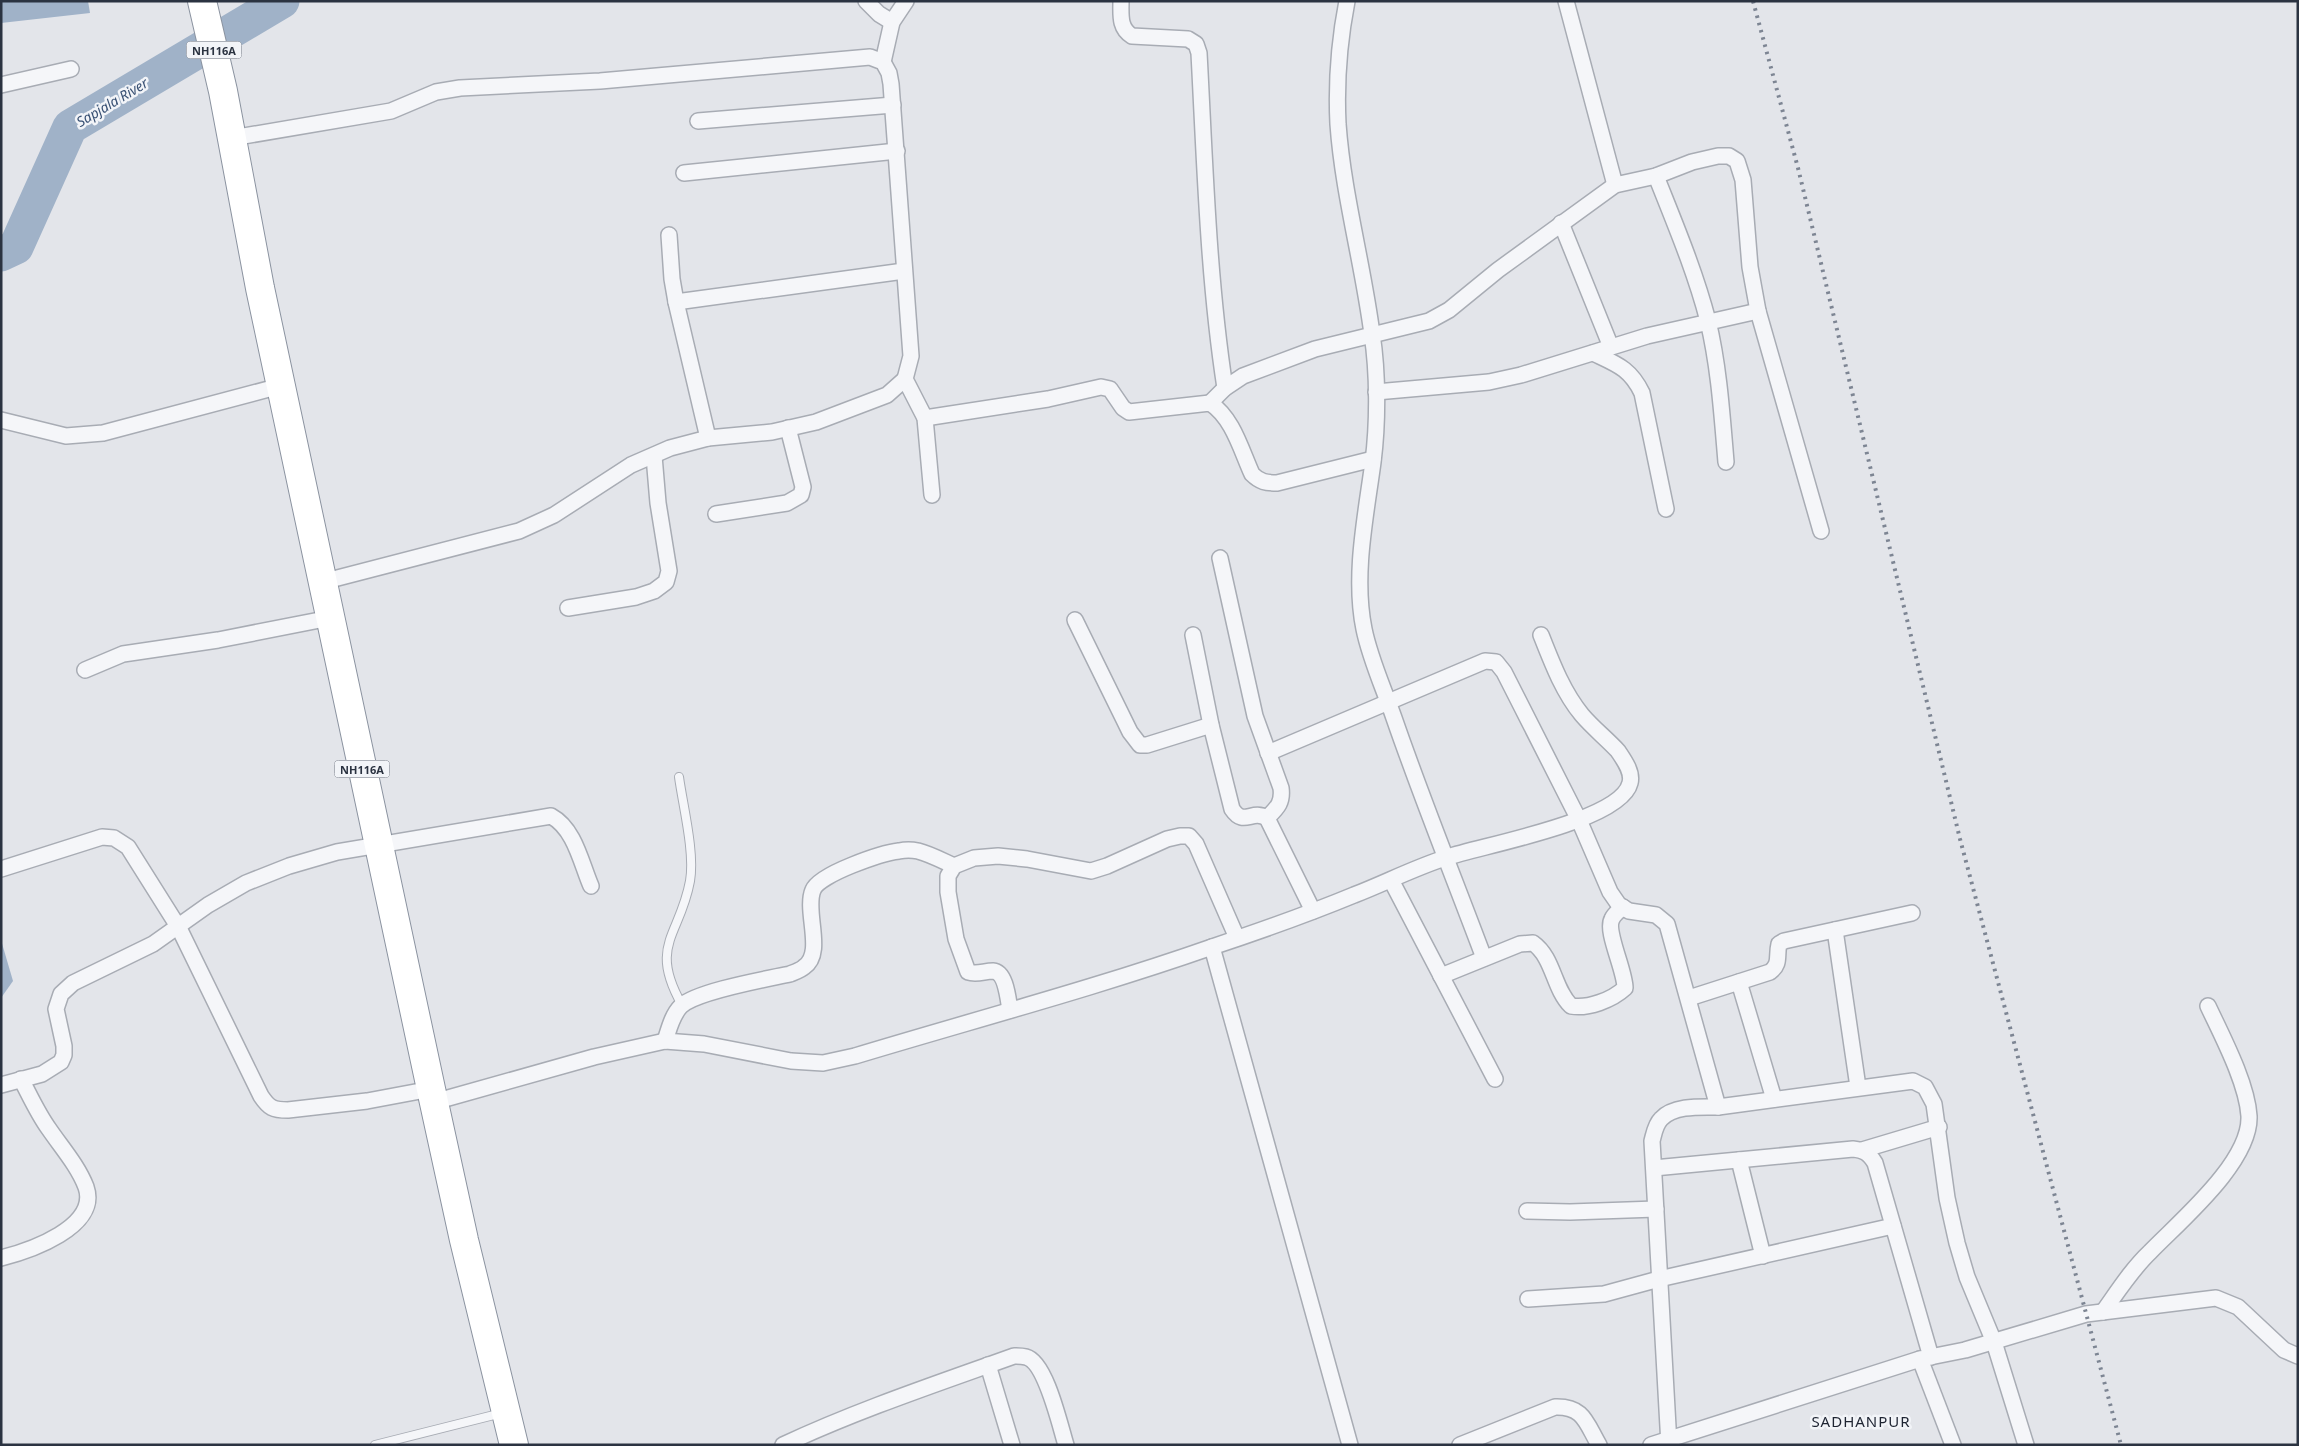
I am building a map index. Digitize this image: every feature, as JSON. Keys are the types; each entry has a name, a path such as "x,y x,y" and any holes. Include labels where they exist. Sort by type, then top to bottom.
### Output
{"highway":[{"name":"NH116A","path":"203,5 223,91 280,386 378,846 464,1240 514,1445"}],"street":[{"path":"866,1 879,14 892,22"},
{"path":"883,62 892,22 906,1"},
{"path":"1121,1 1122,24 1125,31 1132,36 1188,40 1196,44 1199,53 1208,246 1215,325 1225,388"},
{"path":"1347,1 1337,78 1338,125 1373,336 1376,392 1373,459 1362,532 1361,588 1364,628 1425,806 1484,958"},
{"path":"1566,1 1615,185"},
{"path":"232,138 391,111 436,92 460,88 600,81 870,57 883,62 889,73 897,151 910,356 906,379 925,418 932,495"},
{"path":"1,85 71,69"},
{"path":"698,121 893,105"},
{"path":"684,173 897,151"},
{"path":"925,418 1048,400 1101,387 1110,389 1123,408 1129,412 1210,402 1225,388 1243,376 1315,349 1429,321 1449,310 1561,223 1615,185 1656,176 1692,162 1718,156 1729,156 1737,161 1743,180 1750,267 1758,311 1821,532"},
{"path":"1656,176 1690,265 1708,321 1717,368 1726,462"},
{"path":"1561,223 1611,347"},
{"path":"669,235 672,279 676,302 708,438"},
{"path":"676,302 904,271"},
{"path":"1376,392 1489,382 1521,375 1611,347 1708,321 1758,311"},
{"path":"1593,353 1627,370 1635,379 1642,393 1666,509"},
{"path":"322,582 519,531 554,515 632,465 670,448 708,438 772,432 816,422 887,395 906,379"},
{"path":"1,420 66,436 103,433 280,386"},
{"path":"1210,402 1227,419 1252,474 1258,480 1267,483 1277,483 1373,459"},
{"path":"716,514 787,503 801,494 802,486 788,428"},
{"path":"568,608 636,597 654,591 666,582 669,571 658,503 654,456"},
{"path":"1220,558 1245,679 1255,716 1281,788 1282,798 1279,806 1267,818"},
{"path":"85,670 123,654 144,652 330,618"},
{"path":"1075,620 1130,732 1140,745 1147,745 1211,725"},
{"path":"1193,635 1211,725 1232,809 1241,818 1254,815 1261,815 1267,818 1313,911"},
{"path":"1,869 102,836 114,838 128,847 179,928 268,1106 276,1110 432,1095 665,1041 704,1044 791,1061 823,1063 855,1056 1010,1010 1212,947 1313,911 1446,857 1548,830 1578,820 1610,805 1626,793 1631,780 1628,766 1618,752 1582,715 1569,697 1541,635"},
{"path":"1268,753 1485,661 1496,662 1504,672 1578,820 1610,892 1629,911 1656,916 1667,924 1718,1107"},
{"path":"1,1085 42,1074 61,1062 64,1046 56,1009 61,994 73,983 130,957 179,928 208,905 246,883 289,866 337,852 551,816 562,822 569,833 591,886"},
{"path":"1010,1010 1002,977 998,972 973,974 968,972 956,939 948,892 948,876 954,866 974,858 998,856 1027,859 1091,871 1167,839 1189,836 1196,844 1237,938"},
{"path":"665,1041 673,1018 682,1005 698,996 790,974 805,967 812,959 814,950 810,902 813,888 822,880 832,874 900,850 918,851 954,866"},
{"path":"1391,880 1495,1079"},
{"path":"1441,976 1520,944 1533,943 1542,949 1563,999 1571,1006 1588,1006 1618,995 1624,988 1622,967 1610,928 1611,919 1623,907"},
{"path":"1689,998 1770,972 1776,968 1779,959 1779,944 1784,941 1912,913"},
{"path":"1835,930 1858,1087"},
{"path":"1212,947 1350,1445"},
{"path":"1739,982 1774,1099"},
{"path":"2103,1312 2140,1263 2200,1203 2216,1184 2236,1156 2247,1134 2249,1116 2234,1061 2208,1006"},
{"path":"1,1258 46,1242 75,1225 87,1206 87,1189 83,1181 48,1127 21,1079"},
{"path":"1669,1442 1652,1141 1656,1126 1661,1118 1677,1111 1913,1081 1919,1083 1930,1094 1939,1127 1947,1198 1957,1243 1967,1277 1994,1342 2026,1445"},
{"path":"1862,1150 1939,1127"},
{"path":"1654,1168 1853,1149 1862,1150 1870,1154 1875,1163 1893,1226 1925,1358 1953,1445"},
{"path":"1739,1160 1763,1256"},
{"path":"1527,1211 1570,1212 1656,1209"},
{"path":"1528,1299 1604,1294 1659,1279 1893,1226"},
{"path":"1651,1445 1669,1442 1925,1358 1994,1342 2086,1314 2216,1298 2238,1307 2284,1350 2298,1356"},
{"path":"783,1445 825,1425 888,1400 1014,1356 1027,1357 1037,1365 1046,1382 1066,1445"},
{"path":"988,1365 1012,1445"},
{"path":"1460,1445 1555,1407 1569,1407 1577,1411 1599,1445"}],"lane":[{"path":"679,777 690,852 690,880 682,910 668,943 666,964 672,987 682,1005"},
{"path":"375,1445 506,1412"}],"water":[{"path":"1,1 88,1 90,13 1,23"},
{"path":"1,940 13,981 1,998"}],"waterway":[{"name":"Sapjala River","path":"1,254 16,247 70,127 282,1"}],"railway":[{"path":"1753,1 1798,168 1960,839 2121,1445"}],"district":[{"name":"SADHANPUR","path":"1861,1421"}]}
